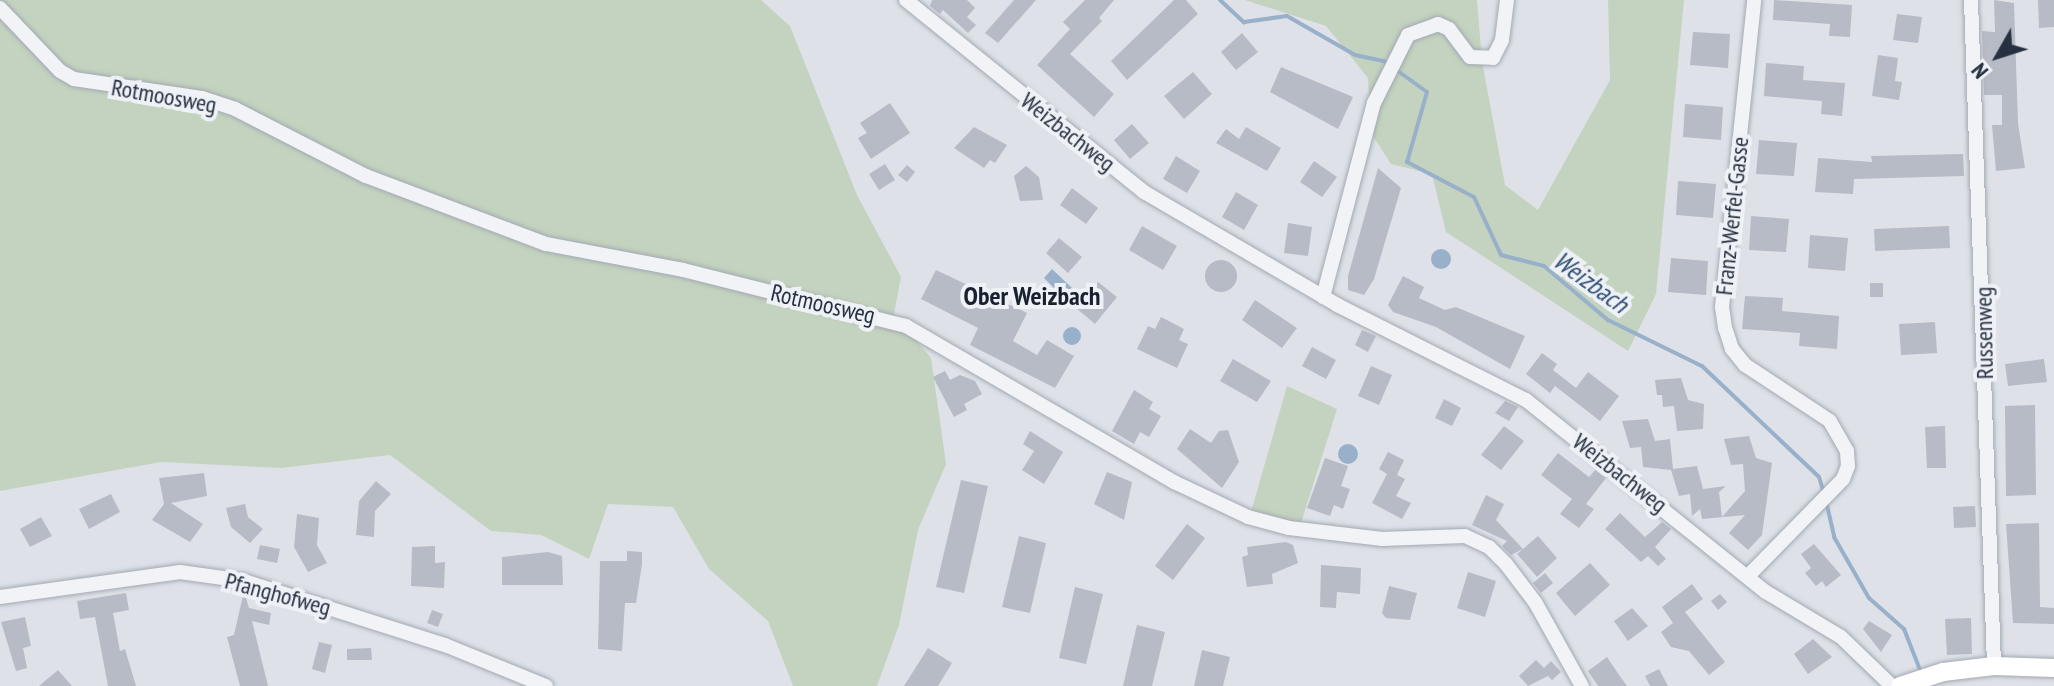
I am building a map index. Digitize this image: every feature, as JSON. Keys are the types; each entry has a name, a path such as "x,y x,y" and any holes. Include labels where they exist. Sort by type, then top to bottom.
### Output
{"main road":[{"path":"1901,685 1934,674 1994,666 2054,668"}],"street":[{"name":"Weizbachweg","path":"906,0 1144,192 1323,297 1526,400 1748,576 1841,637 1901,685"},
{"path":"1323,297 1365,133 1386,75 1408,35 1438,24 1449,29 1470,57 1493,58 1502,40 1507,0"},
{"name":"Franz-Werfel-Gasse","path":"1748,576 1831,490 1848,466 1841,436 1830,421 1745,365 1732,349 1725,328 1722,307 1754,0"},
{"name":"Russenweg","path":"1971,0 1994,666"},
{"name":"Rotmoosweg","path":"0,8 60,71 74,79 202,98 235,109 366,176 546,244 683,270 906,326 1174,482 1248,517 1289,528 1382,539 1465,536 1489,547 1506,564 1535,602 1582,686"},
{"name":"Pfanghofweg","path":"0,597 180,572 244,581 445,645 546,686"}],"green space":[{"path":"0,0 761,0 790,26 857,195 901,277 894,314 931,358 946,464 918,530 899,625 877,686 793,686 768,621 709,569 673,507 608,504 589,559 541,535 491,531 390,455 281,468 161,462 0,491"},
{"path":"1245,0 1477,0 1482,61 1505,185 1538,210 1610,80 1608,0 1684,0 1656,294 1628,351 1446,232 1432,174 1391,164 1371,133 1368,78 1326,26"},
{"path":"1287,386 1337,409 1301,523 1251,512"}],"water":[{"path":"1441,249 1448,252 1451,259 1448,266 1441,269 1434,266 1431,259 1434,252"},
{"path":"1052,269 1072,288 1063,297 1044,278"},
{"path":"1072,327 1081,336 1072,345 1063,336"},
{"path":"1348,444 1355,447 1358,454 1355,461 1348,464 1341,461 1338,454 1341,447"}],"building":[{"path":"932,0 967,0 975,8 967,17 976,25 968,33 943,10 940,14 930,6"},
{"path":"1014,0 1036,0 998,43 985,33"},
{"path":"1085,0 1114,0 1099,18 1102,21 1070,54 1114,94 1094,117 1037,65 1070,29 1063,22"},
{"path":"1174,0 1186,0 1198,14 1127,80 1111,61"},
{"path":"1774,0 1852,5 1850,37 1829,36 1830,24 1773,20"},
{"path":"1994,0 2014,3 2018,123 2025,168 1996,171 1992,125 2002,125 2002,95 1984,95 1982,31 1995,32"},
{"path":"2038,0 2054,0 2054,27 2039,28"},
{"path":"1897,14 1922,17 1918,43 1893,40"},
{"path":"1693,32 1730,34 1728,68 1690,65"},
{"path":"1242,33 1258,52 1236,70 1221,52"},
{"path":"1878,55 1898,58 1895,81 1902,82 1899,100 1872,96"},
{"path":"1766,63 1804,66 1803,80 1845,83 1842,116 1821,114 1822,101 1764,96"},
{"path":"1281,67 1353,97 1338,129 1270,92"},
{"path":"1193,72 1212,94 1184,119 1164,96"},
{"path":"890,103 910,133 871,159 858,138 867,133 860,123"},
{"path":"1685,104 1723,107 1721,140 1683,137"},
{"path":"1132,124 1149,143 1130,159 1114,140"},
{"path":"974,127 1007,145 995,163 990,160 984,168 954,148"},
{"path":"1246,127 1281,148 1267,171 1216,143 1226,129 1239,139"},
{"path":"1759,140 1797,143 1794,176 1756,174"},
{"path":"1963,154 1964,176 1854,179 1853,194 1815,192 1818,158 1872,162 1871,156"},
{"path":"1176,156 1200,171 1187,193 1163,179"},
{"path":"1314,161 1337,177 1322,197 1300,182"},
{"path":"885,164 895,180 879,190 869,174"},
{"path":"907,165 915,172 907,182 898,175"},
{"path":"1026,166 1039,177 1043,200 1020,201 1014,176"},
{"path":"1378,168 1401,188 1374,279 1364,295 1348,290 1348,276"},
{"path":"1678,181 1716,184 1713,218 1676,215"},
{"path":"1072,188 1098,208 1086,224 1060,205"},
{"path":"1236,192 1258,205 1244,230 1222,217"},
{"path":"1751,216 1789,219 1786,252 1749,250"},
{"path":"1288,223 1312,227 1308,256 1284,253"},
{"path":"1142,226 1177,246 1163,270 1129,250"},
{"path":"1949,226 1950,248 1875,251 1874,229"},
{"path":"1810,235 1848,238 1845,271 1808,268"},
{"path":"1059,238 1082,257 1068,273 1046,253"},
{"path":"1671,258 1708,261 1706,295 1668,292"},
{"path":"1221,260 1232,265 1237,276 1232,287 1221,292 1210,287 1205,276 1210,265"},
{"path":"936,270 1027,313 1013,341 1037,355 1047,340 1074,356 1055,388 970,345 978,328 921,299"},
{"path":"1403,276 1424,287 1419,298 1445,310 1456,307 1525,336 1510,369 1436,327 1393,312 1388,305"},
{"path":"1098,282 1117,297 1095,324 1076,308"},
{"path":"1870,283 1883,283 1883,297 1870,297"},
{"path":"1745,296 1783,298 1782,311 1839,316 1837,349 1799,346 1800,333 1742,329"},
{"path":"1255,300 1297,328 1282,348 1242,320"},
{"path":"1161,317 1184,329 1179,340 1188,344 1177,368 1137,349 1148,326 1155,329"},
{"path":"1935,322 1937,353 1901,355 1899,324"},
{"path":"1362,330 1376,336 1368,352 1355,345"},
{"path":"1312,347 1336,360 1326,379 1302,366"},
{"path":"1542,353 1557,364 1553,370 1576,388 1588,372 1619,396 1600,421 1555,386 1550,393 1526,374"},
{"path":"1233,359 1271,381 1257,402 1220,381"},
{"path":"2044,359 2047,382 2008,386 2005,364"},
{"path":"1371,366 1392,375 1379,405 1358,396"},
{"path":"945,371 950,380 960,375 975,381 982,394 964,404 967,410 954,417 933,377"},
{"path":"1681,378 1688,400 1704,404 1703,429 1677,431 1674,406 1663,407 1662,395 1657,395 1655,380"},
{"path":"1134,390 1153,402 1149,409 1161,416 1149,437 1140,432 1134,444 1112,431"},
{"path":"1444,399 1461,408 1452,426 1435,418"},
{"path":"1505,401 1518,407 1509,421 1495,413"},
{"path":"2035,405 2036,495 2006,496 2005,406"},
{"path":"1648,419 1655,441 1670,439 1673,469 1697,466 1703,489 1726,486 1719,492 1722,517 1745,491 1743,464 1731,465 1724,439 1749,436 1756,458 1772,463 1762,535 1748,550 1729,533 1745,515 1702,519 1700,509 1692,516 1690,494 1679,496 1671,470 1643,467 1641,447 1630,448 1622,421"},
{"path":"1504,426 1524,441 1501,470 1481,455"},
{"path":"1945,426 1946,468 1927,468 1925,427"},
{"path":"1190,429 1211,443 1219,431 1228,430 1239,462 1222,488 1177,449"},
{"path":"1030,431 1063,452 1044,484 1022,470 1034,451 1023,444"},
{"path":"1388,452 1404,460 1397,475 1405,479 1396,496 1411,503 1402,519 1372,503 1387,474 1379,469"},
{"path":"1558,453 1589,477 1595,470 1606,478 1586,504 1594,509 1579,528 1560,514 1572,499 1541,475"},
{"path":"1325,458 1348,466 1341,486 1350,489 1343,509 1334,505 1330,516 1307,508"},
{"path":"1107,472 1132,482 1124,520 1094,504"},
{"path":"204,473 207,496 171,503 203,524 190,542 152,520 164,504 159,478"},
{"path":"961,480 988,486 964,593 936,587"},
{"path":"376,481 391,494 375,511 374,537 356,535 359,501"},
{"path":"111,494 120,512 89,529 79,509"},
{"path":"1486,495 1504,504 1496,520 1523,549 1511,555 1502,546 1507,541 1472,525"},
{"path":"245,504 248,517 263,529 250,543 231,527 226,508"},
{"path":"1975,506 1976,527 1954,528 1953,507"},
{"path":"1620,513 1645,537 1662,522 1671,529 1655,547 1666,559 1658,566 1648,556 1641,562 1605,529"},
{"path":"297,514 319,518 317,545 327,563 308,572 294,547"},
{"path":"41,517 52,536 30,547 20,529"},
{"path":"2039,523 2040,607 2054,608 2054,624 2013,623 2006,524"},
{"path":"1187,524 1205,538 1173,580 1155,566"},
{"path":"1019,536 1046,543 1030,613 1002,607"},
{"path":"1538,536 1557,558 1537,577 1517,554"},
{"path":"1286,542 1293,545 1298,563 1272,574 1273,584 1247,587 1242,557 1248,555 1247,547"},
{"path":"1814,544 1841,575 1826,587 1822,581 1816,586 1805,573 1811,568 1801,554"},
{"path":"260,545 280,549 277,563 257,559"},
{"path":"435,546 435,563 445,562 444,588 411,586 412,547"},
{"path":"627,551 642,552 642,564 636,603 625,603 622,651 598,649 600,561 627,561"},
{"path":"548,552 562,556 563,585 502,585 502,557"},
{"path":"1590,563 1610,585 1575,616 1556,593"},
{"path":"1321,565 1361,568 1360,594 1337,592 1336,608 1320,607"},
{"path":"1468,572 1496,581 1485,617 1457,608"},
{"path":"1545,573 1553,583 1541,593 1533,583"},
{"path":"1692,584 1703,599 1685,612 1725,662 1709,675 1689,651 1671,647 1661,632 1673,623 1662,607"},
{"path":"1389,586 1417,593 1410,620 1386,618 1382,613"},
{"path":"1075,587 1103,594 1086,664 1059,658"},
{"path":"244,591 249,608 271,613 269,625 252,621 268,686 240,686 227,637 234,635"},
{"path":"126,593 129,610 113,613 120,651 125,649 136,686 108,686 95,617 80,619 77,601"},
{"path":"1720,594 1727,602 1718,610 1711,601"},
{"path":"1632,608 1648,626 1628,641 1614,621"},
{"path":"432,610 443,614 438,627 427,623"},
{"path":"25,617 31,646 23,648 27,668 16,671 1,622"},
{"path":"1971,618 1972,654 1947,655 1945,619"},
{"path":"1869,621 1892,635 1881,652 1863,629"},
{"path":"1137,625 1165,632 1152,686 1123,686"},
{"path":"1813,639 1832,657 1808,674 1794,654"},
{"path":"319,642 332,645 325,673 312,669"},
{"path":"371,648 372,660 347,660 347,649"},
{"path":"928,648 952,663 938,686 904,686"},
{"path":"1202,650 1230,657 1223,686 1194,686"},
{"path":"1607,657 1627,686 1598,686 1588,671"},
{"path":"1536,660 1544,668 1551,661 1561,672 1552,680 1548,676 1528,686 1519,676"},
{"path":"1659,669 1668,686 1650,686 1645,676"},
{"path":"58,670 72,686 39,686"}],"waterway":[{"name":"Weizbach","path":"1220,0 1244,22 1287,16 1355,55 1384,61 1427,92 1407,162 1474,197 1501,255 1544,266 1608,320 1702,366 1819,477 1824,493"},
{"name":"Weizbach","path":"1826,501 1834,537 1869,598 1904,629 1922,675"}],"district":[{"name":"Ober Weizbach","path":"1032,296"}]}
